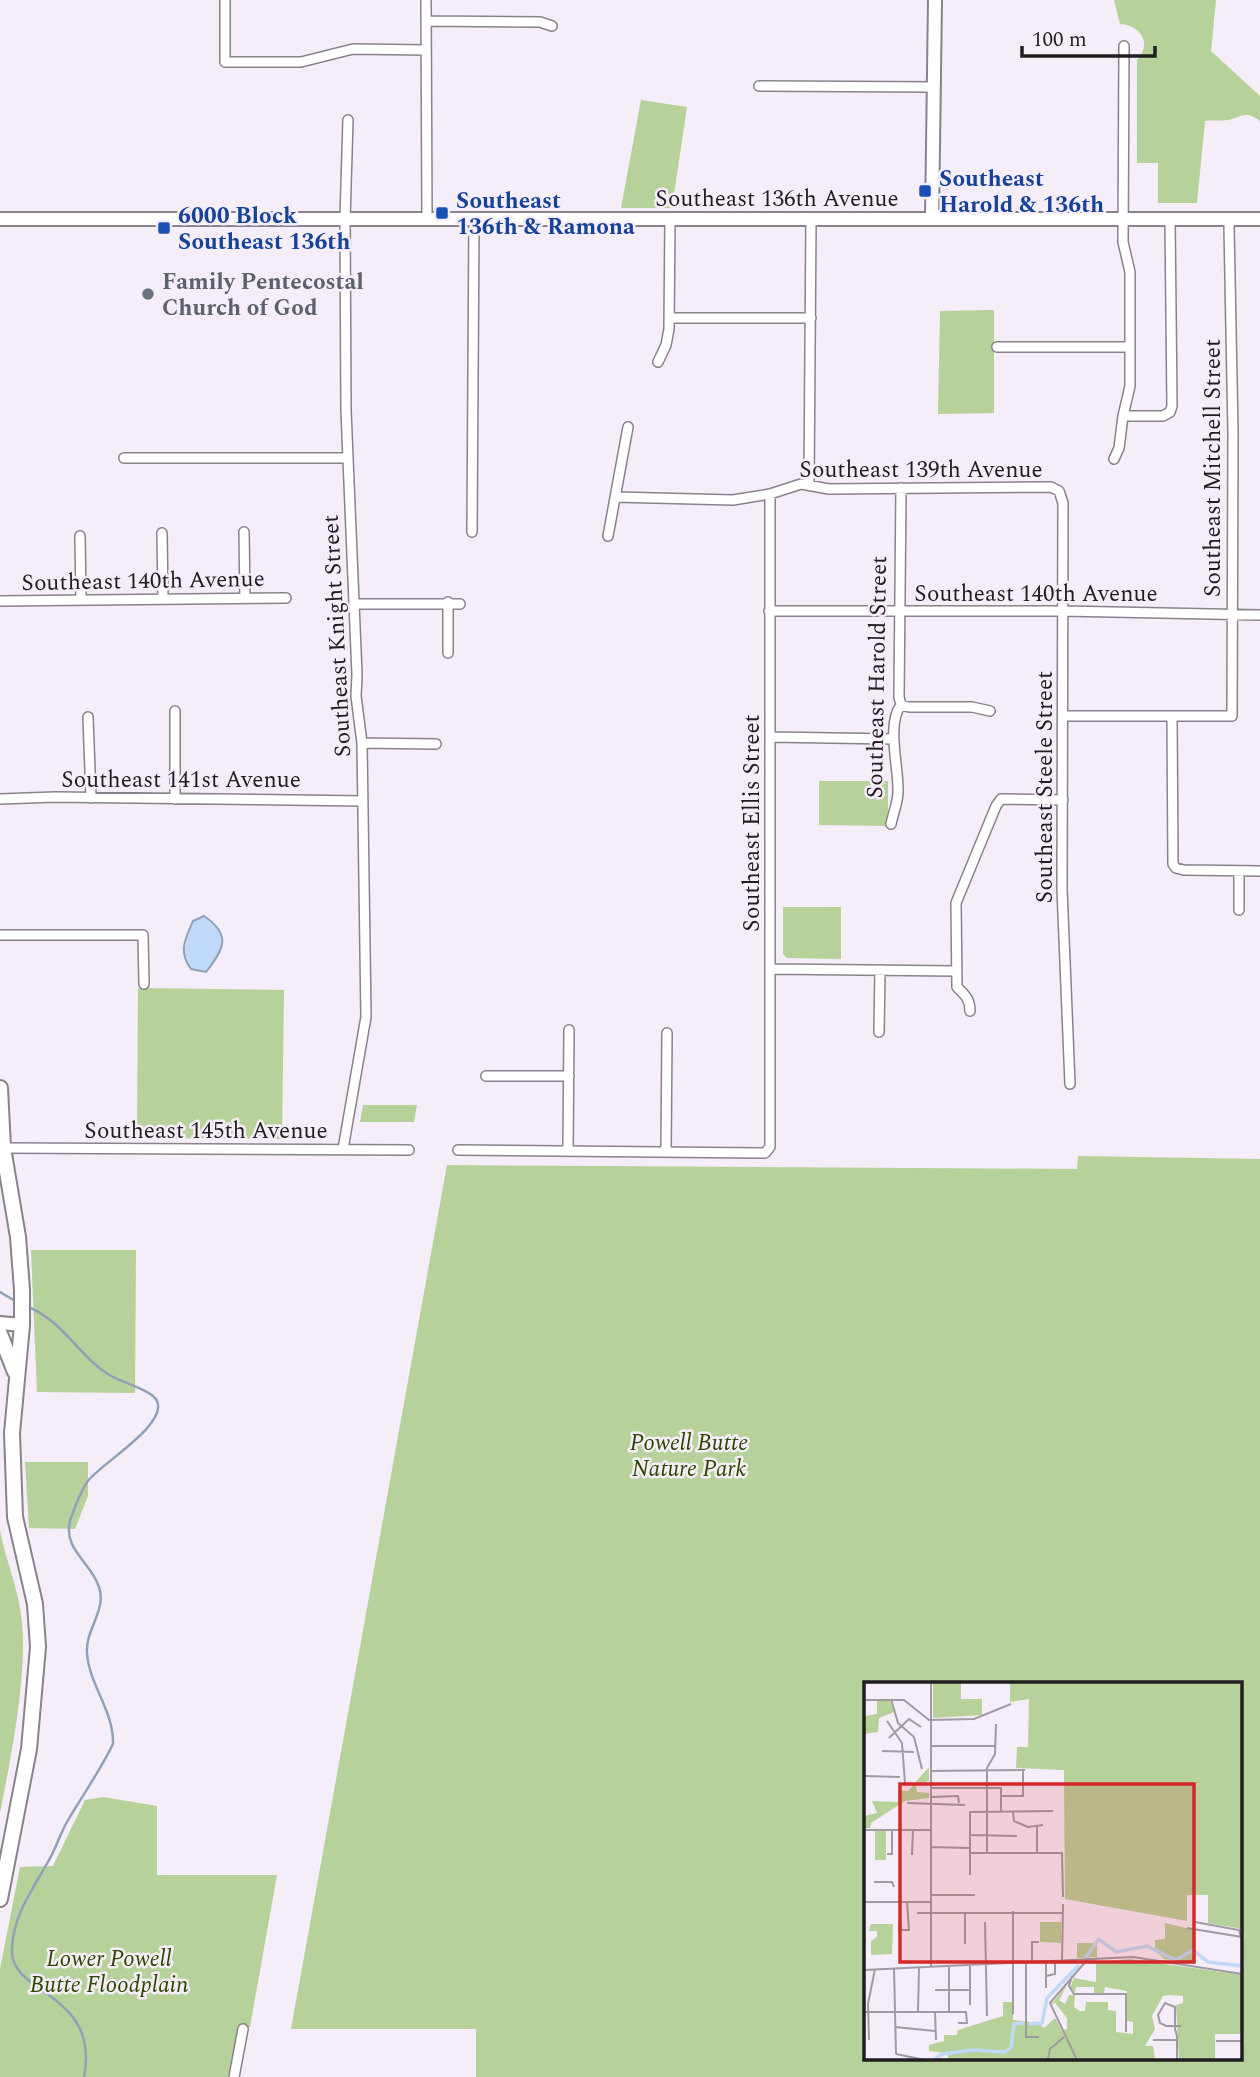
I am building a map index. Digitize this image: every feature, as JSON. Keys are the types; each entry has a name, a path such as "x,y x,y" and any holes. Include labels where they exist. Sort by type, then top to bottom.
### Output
{"main road":[{"path":"0,1091 3,1148 22,1275 22,1321 12,1433 15,1517 35,1604 38,1647 29,1749 0,1899"},
{"path":"0,1334 9,1352 17,1380"}],"street":[{"path":"225,0 225,62 301,62 353,49 426,50"},
{"path":"426,0 427,219"},
{"path":"932,219 935,0"},
{"path":"426,21 540,23 552,26"},
{"path":"1114,459 1130,386 1130,272 1123,242 1124,46"},
{"path":"759,86 934,87"},
{"name":"Southeast Knight Street","path":"343,1149 366,1017 362,743 356,696 347,458 345,219 348,120"},
{"name":"Southeast 136th Avenue","path":"0,219 1260,219"},
{"path":"472,532 474,219"},
{"path":"658,362 668,340 670,219"},
{"path":"809,485 811,219"},
{"path":"1123,416 1163,416 1167,415 1172,406 1170,219"},
{"name":"Southeast Mitchell Street","path":"1172,717 1232,716 1231,219"},
{"path":"669,318 811,318"},
{"path":"997,347 1130,346"},
{"path":"608,536 628,427"},
{"path":"124,458 347,458"},
{"name":"Southeast 139th Avenue","path":"615,497 733,500 770,494 796,485 829,489 1051,487 1059,491"},
{"name":"Southeast Harold Street","path":"891,824 898,792 893,739 895,714 901,705 898,697 901,488"},
{"name":"Southeast Steele Street","path":"1059,491 1063,503 1062,889 1070,1084"},
{"name":"Southeast Ellis Street","path":"666,1151 763,1153 768,1150 771,1142 770,494"},
{"path":"244,532 245,598"},
{"path":"162,533 163,599"},
{"path":"80,536 81,600"},
{"name":"Southeast 140th Avenue","path":"0,601 286,598"},
{"path":"448,603 448,653"},
{"path":"354,604 460,604"},
{"name":"Southeast 140th Avenue","path":"769,611 1063,611 1260,615"},
{"path":"901,705 972,707 990,712"},
{"path":"175,711 175,799"},
{"path":"1064,716 1172,717 1171,859 1174,866 1184,870 1260,871"},
{"path":"88,717 91,798"},
{"path":"770,737 893,739"},
{"path":"362,743 436,744"},
{"name":"Southeast 141st Avenue","path":"0,799 363,801"},
{"path":"970,1011 966,995 957,987 956,903 996,806 1001,799 1063,800"},
{"path":"1239,871 1239,910"},
{"path":"0,935 143,935 144,984"},
{"path":"771,970 956,971"},
{"path":"880,970 880,1032"},
{"path":"568,1150 569,1030"},
{"path":"458,1150 666,1151 667,1033"},
{"path":"486,1076 569,1076"},
{"name":"Southeast 145th Avenue","path":"3,1148 409,1150"},
{"path":"0,1323 22,1321"},
{"path":"234,2077 243,2029"}],"green space":[{"path":"1114,0 1216,0 1211,51 1260,96 1260,121 1244,115 1228,120 1205,121 1197,203 1158,203 1158,163 1137,163 1137,60 1142,54 1144,41 1138,31 1120,24"},
{"path":"641,100 687,107 672,208 621,208"},
{"path":"994,310 994,413 938,414 940,311"},
{"path":"819,781 888,781 888,826 819,825"},
{"path":"783,907 841,907 841,959 787,958 783,954"},
{"path":"138,988 284,990 282,1139 137,1138"},
{"path":"363,1105 417,1105 414,1122 360,1122"},
{"name":"Powell Butte Nature Park","path":"1078,1156 1260,1159 1260,2077 476,2077 476,2029 291,2029 447,1165 1077,1169"},
{"path":"31,1250 136,1250 135,1393 37,1392"},
{"path":"25,1462 88,1462 88,1496 75,1529 29,1528"},
{"path":"0,1530 21,1614 23,1660 18,1713 0,1813"},
{"name":"Lower Powell Butte Floodplain","path":"103,1797 157,1806 157,1875 277,1875 250,2027 238,2027 228,2077 0,2077 0,1969 20,1867 53,1866 85,1800"}],"water":[{"path":"204,916 222,936 221,949 206,972 191,969 184,951 185,940 193,921"}],"waterway":[{"path":"0,1292 17,1302"},
{"path":"26,1306 62,1330 99,1368 154,1397 158,1411 143,1432 87,1482 70,1521 70,1540 95,1578 101,1595 87,1653 92,1676 110,1720 113,1744 67,1822 24,1904 13,1940 12,1953 16,1967 69,2012 80,2029 86,2050 84,2077"}],"place":[{"name":"Southeast Harold & 136th","path":"925,191"},
{"name":"Southeast 136th & Ramona","path":"442,213"},
{"name":"6000 Block Southeast 136th","path":"164,228"},
{"name":"Family Pentecostal Church of God","path":"148,294"}]}
